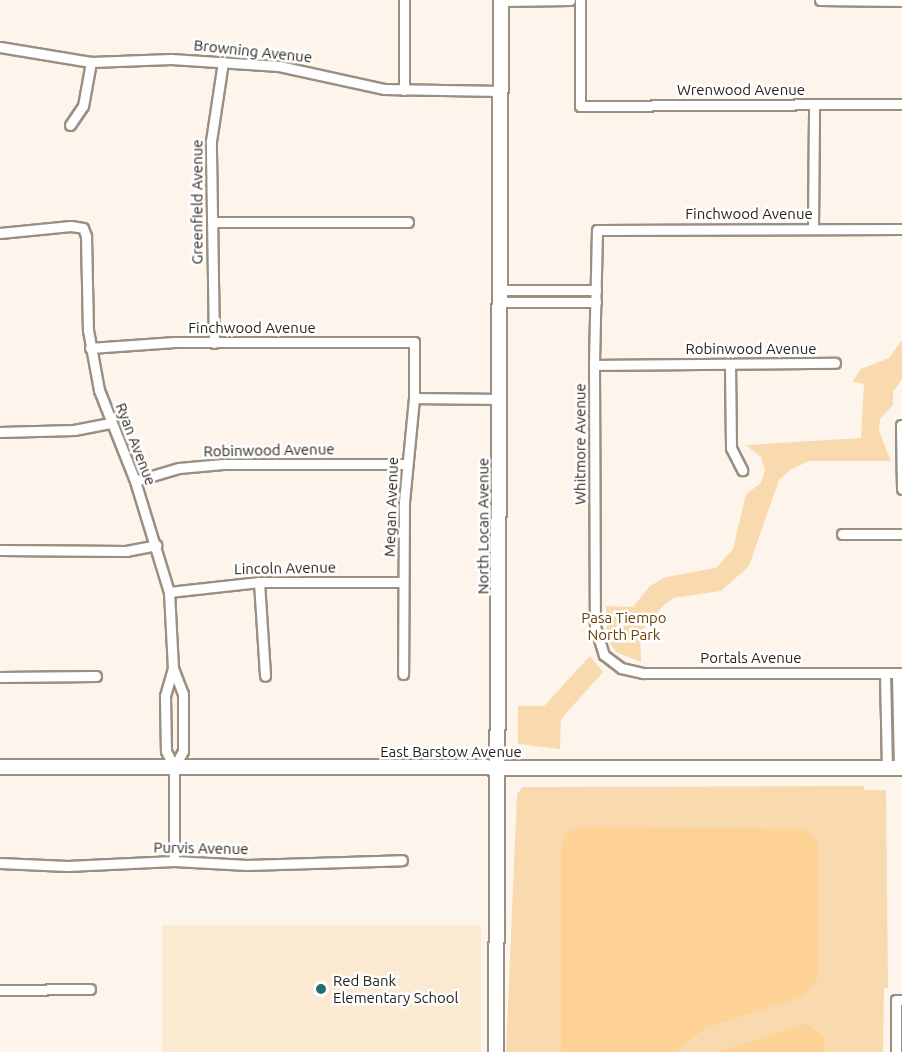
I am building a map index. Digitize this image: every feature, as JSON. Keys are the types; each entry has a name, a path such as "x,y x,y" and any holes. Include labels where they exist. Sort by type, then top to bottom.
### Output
{"street":[{"path":"404,0 404,90"},
{"path":"501,1 570,0"},
{"name":"Wrenwood Avenue","path":"580,0 580,106 902,104"},
{"path":"820,0 902,1"},
{"name":"North Locan Avenue","path":"496,1052 501,1"},
{"name":"Browning Avenue","path":"0,47 91,62 222,62 279,66 404,90 502,91"},
{"path":"70,125 83,106 91,62"},
{"name":"Greenfield Avenue","path":"214,343 212,141 222,62"},
{"path":"813,228 814,104"},
{"path":"212,222 408,222"},
{"name":"Ryan Avenue","path":"0,233 83,228 90,348 111,423 135,481 156,545 168,592 173,668 183,694 183,751 174,767"},
{"name":"Finchwood Avenue","path":"597,230 813,228 902,230"},
{"name":"Whitmore Avenue","path":"597,230 594,364 595,626 604,655"},
{"path":"501,296 596,291"},
{"path":"501,296 596,302"},
{"name":"Finchwood Avenue","path":"90,348 214,343 414,342"},
{"name":"Megan Avenue","path":"403,674 406,464 414,398 414,342"},
{"name":"Robinwood Avenue","path":"594,364 835,363"},
{"path":"730,364 731,448 742,470"},
{"path":"414,398 500,399"},
{"path":"0,432 74,430 111,423"},
{"path":"901,425 902,489"},
{"name":"Robinwood Avenue","path":"135,481 179,468 222,464 406,464"},
{"path":"842,534 902,534"},
{"path":"0,550 126,551 156,545"},
{"path":"258,582 265,676"},
{"name":"Lincoln Avenue","path":"168,592 258,582 403,582"},
{"name":"Portals Avenue","path":"604,655 621,668 643,673 900,673"},
{"name":"Ryan Avenue","path":"173,668 165,696 166,751 174,767"},
{"path":"885,673 896,768"},
{"path":"896,768 900,673"},
{"path":"0,677 96,676"},
{"name":"East Barstow Avenue","path":"0,767 896,768"},
{"path":"174,767 174,861"},
{"name":"Purvis Avenue","path":"0,863 67,866 174,861 247,865 402,860"},
{"path":"0,990 90,989"},
{"path":"896,1052 899,1000"}],"shaded area":[{"path":"580,827 807,829 818,844 818,977 806,995 705,1028 676,1052 561,1052 561,849 565,834"},
{"name":"Red Bank Elementary School","path":"162,925 481,925 481,1052 162,1052"},
{"path":"806,1024 824,1037 824,1052 718,1052"}],"green space":[{"name":"Pasa Tiempo North Park","path":"902,340 902,379 893,392 893,405 880,419 879,431 891,461 809,461 790,470 779,480 749,566 721,591 673,598 663,606 640,632 641,662 616,652 607,639 606,606 633,607 650,586 666,577 716,568 733,549 746,494 761,483 765,470 761,457 746,445 861,438 864,384 852,382 861,369 889,358"},
{"name":"Pasa Tiempo North Park","path":"590,656 603,672 561,719 560,749 518,744 518,706 544,706"},
{"path":"864,786 864,790 886,790 888,988 884,988 883,1052 506,1052 517,794 523,787"}],"place":[{"name":"Red Bank Elementary School","path":"321,989"}]}
